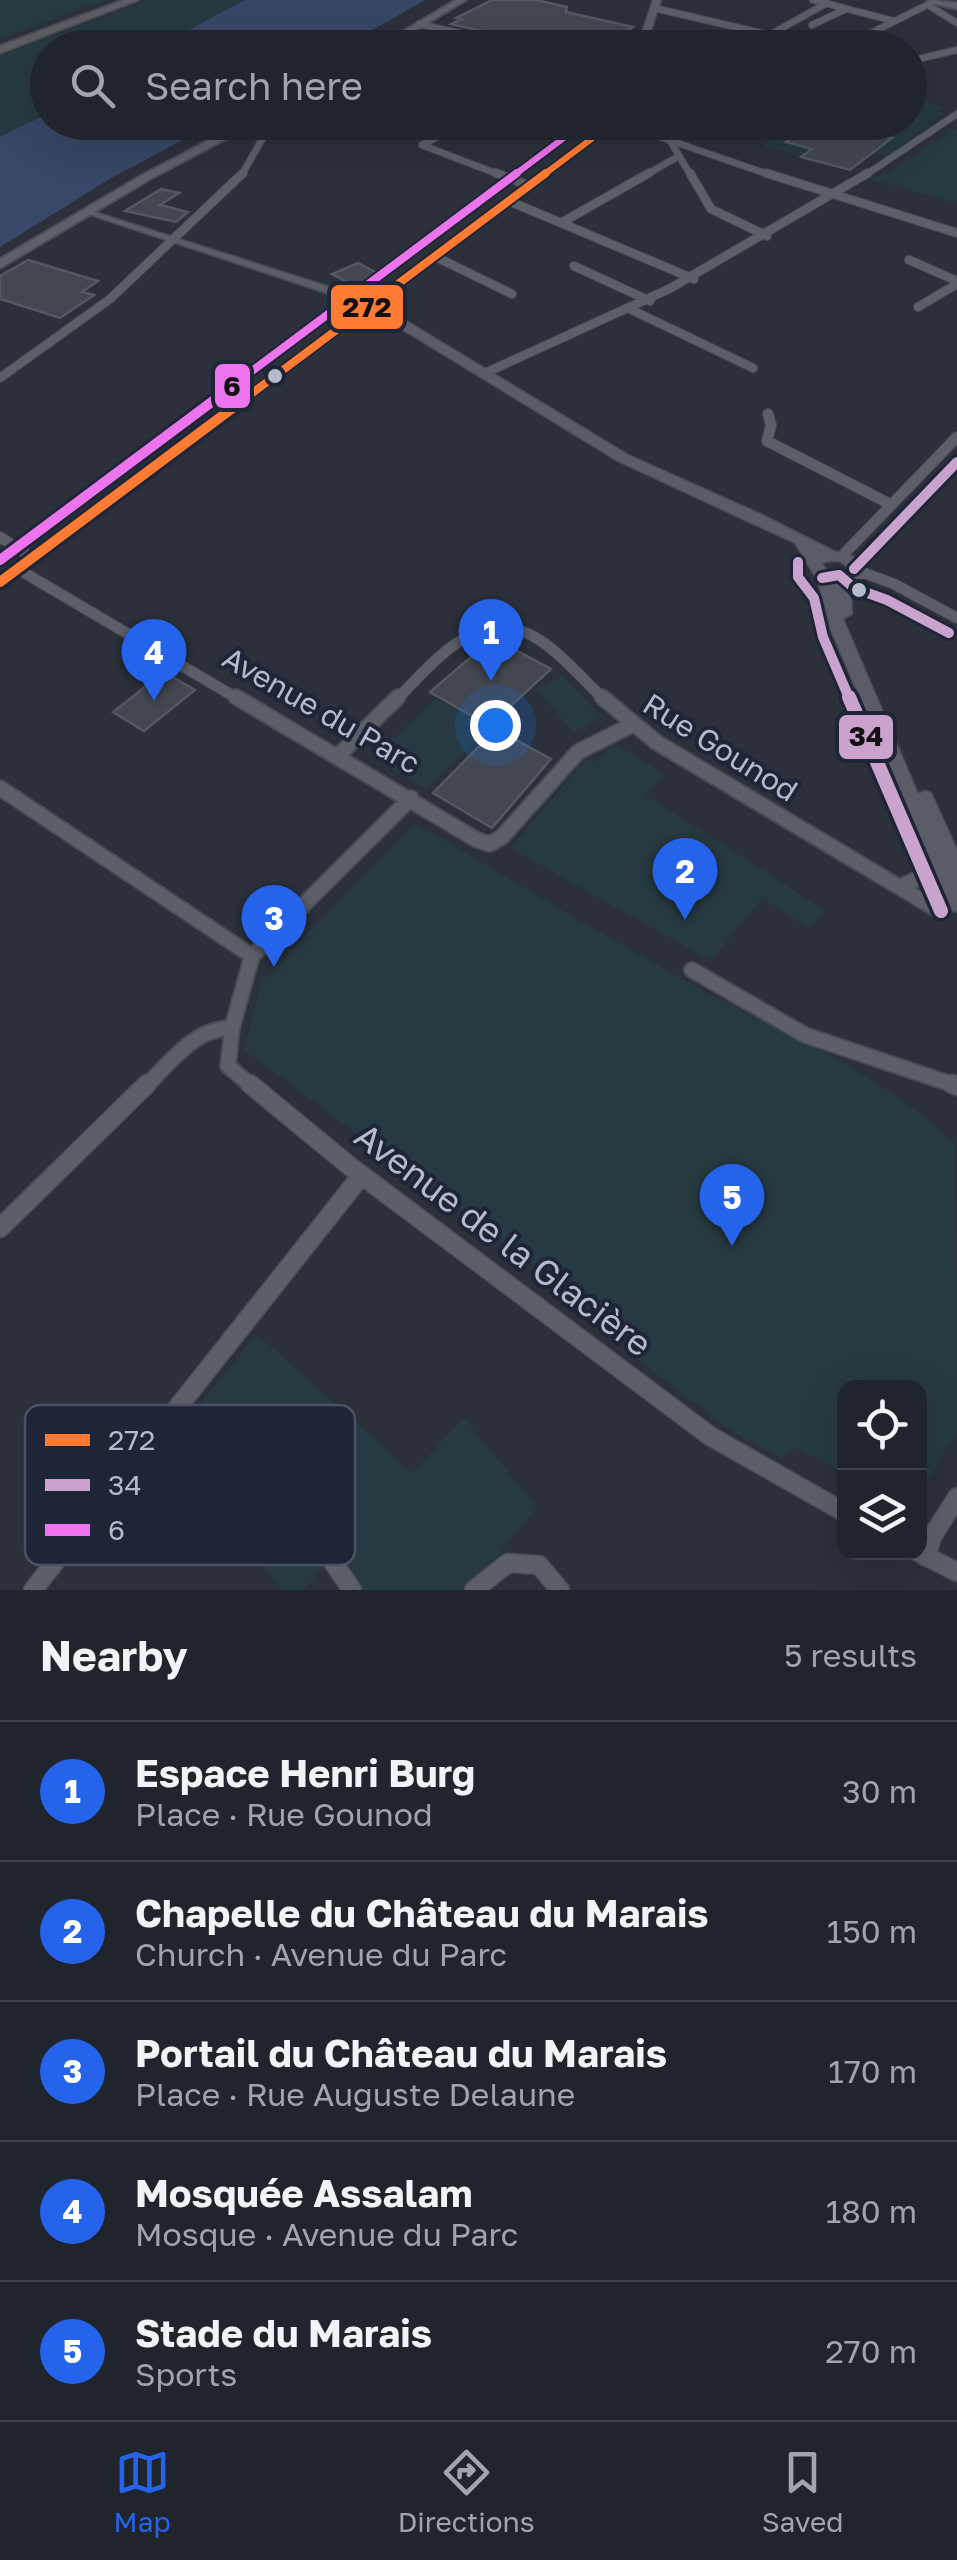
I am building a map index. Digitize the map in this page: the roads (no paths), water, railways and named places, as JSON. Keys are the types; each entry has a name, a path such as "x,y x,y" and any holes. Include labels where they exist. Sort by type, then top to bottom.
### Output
{"highway":[{"path":"32,30 113,0"},
{"path":"54,30 134,0"},
{"path":"0,42 30,31"},
{"path":"0,50 30,39"}],"main road":[{"path":"398,30 446,0"},
{"path":"413,30 462,0"},
{"path":"931,2 955,3"},
{"path":"0,264 86,208 209,140"},
{"path":"0,256 217,140"}],"street":[{"path":"813,0 894,20"},
{"path":"875,30 931,2 939,16 957,23"},
{"path":"647,30 656,4 748,30"},
{"path":"779,30 827,4"},
{"path":"812,25 846,8"},
{"path":"424,24 450,30"},
{"path":"927,57 957,50"},
{"path":"927,134 957,114"},
{"path":"0,378 110,299 248,168 263,140"},
{"path":"432,140 422,145 530,186"},
{"path":"0,582 592,140"},
{"path":"669,140 711,209 767,236"},
{"path":"674,140 832,196 957,233"},
{"path":"482,374 694,279 917,140"},
{"path":"561,224 679,156"},
{"path":"509,202 694,279"},
{"path":"86,208 372,305 623,458 790,535 854,578"},
{"path":"436,256 512,294"},
{"path":"909,260 957,282"},
{"path":"574,266 650,301"},
{"path":"918,307 957,282"},
{"path":"632,310 753,368"},
{"path":"768,414 771,425 767,441 890,504"},
{"path":"949,869 839,630 832,593 815,572 957,437"},
{"path":"0,537 33,558"},
{"name":"Avenue du Parc","path":"18,569 490,844 502,837 578,752 632,725"},
{"path":"854,578 843,598 850,632 949,869 957,904"},
{"path":"825,581 876,578 957,618"},
{"name":"Rue Gounod","path":"338,756 451,646 481,629 519,630 538,638 632,725 936,909"},
{"path":"0,788 252,956 411,798"},
{"path":"900,888 949,869"},
{"name":"Avenue de la Glacière","path":"252,956 232,1028 228,1066 236,1075 362,1176 710,1436 837,1508"},
{"path":"692,970 804,1035 957,1086"},
{"path":"0,1228 197,1036 215,1028 232,1028"},
{"path":"180,1405 362,1176"},
{"path":"927,1546 957,1497"},
{"path":"927,1557 957,1572"},
{"path":"474,1590 508,1563 540,1565 560,1590"},
{"path":"33,1590 53,1565"},
{"path":"335,1565 352,1590"}],"water":[{"path":"245,0 425,0 373,30 189,30"},
{"path":"30,122 30,140 182,140 108,180 0,247 0,137"}],"place":[{"name":"Espace Henri Burg","path":"491,681"},
{"name":"Mosquée Assalam","path":"154,701"},
{"name":"Chapelle du Château du Marais","path":"685,920"},
{"name":"Portail du Château du Marais","path":"274,967"},
{"name":"Stade du Marais","path":"732,1246"}]}
